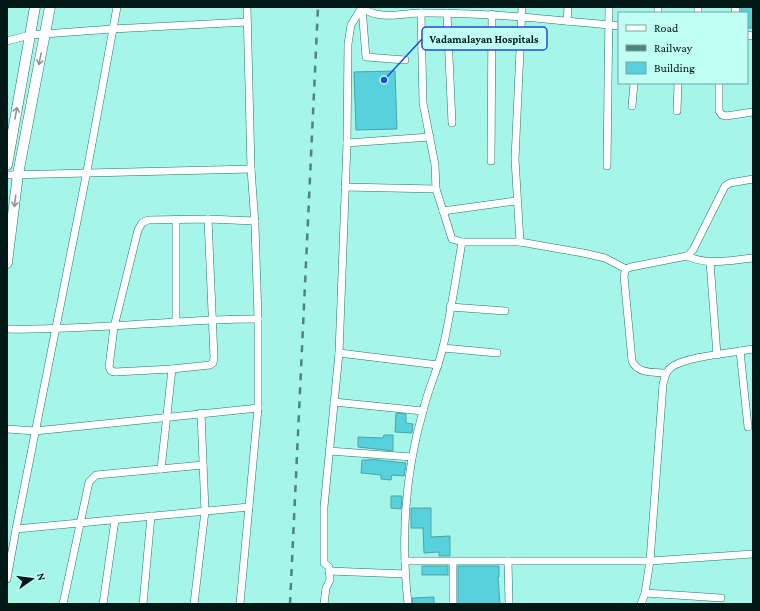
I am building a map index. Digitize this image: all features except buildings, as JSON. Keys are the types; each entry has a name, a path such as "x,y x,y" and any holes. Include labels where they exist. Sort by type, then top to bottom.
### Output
{"main road":[{"path":"7,166 35,7"},
{"path":"7,263 18,174 50,7"}],"street":[{"path":"7,579 35,431 88,172 117,7"},
{"path":"240,604 258,408 258,319 255,221 251,169 247,7"},
{"path":"362,7 374,14 447,12 492,14 618,26"},
{"path":"362,7 366,57 405,60"},
{"path":"324,604 326,588 330,580 330,571 329,566 324,563 324,507 340,353 347,143 348,44 351,25 362,7"},
{"path":"520,242 516,201 515,159 522,7"},
{"path":"567,21 568,7"},
{"path":"607,166 608,7"},
{"path":"447,12 452,123"},
{"path":"421,13 423,103 435,165 436,189 452,239 462,242 520,242 605,258 626,269 687,256 694,250 725,186 730,183 753,179"},
{"path":"491,161 492,14"},
{"path":"7,41 30,35 247,22"},
{"path":"632,106 634,84"},
{"path":"677,111 678,84"},
{"path":"719,84 719,110 722,115 726,116 753,112"},
{"path":"347,143 430,137"},
{"path":"7,175 251,169"},
{"path":"345,187 436,189"},
{"path":"443,211 516,201"},
{"path":"208,219 214,319 213,363 210,365 172,369 111,371 109,367 114,327 138,230 142,223 148,220 176,219 208,219 255,221"},
{"path":"176,219 176,322"},
{"path":"408,604 405,574 406,511 412,457 423,411 443,348 462,242"},
{"path":"687,256 695,260 710,262 753,258"},
{"path":"710,262 717,355"},
{"path":"626,269 624,276 632,361 635,368 640,371 666,373"},
{"path":"450,307 506,311"},
{"path":"7,330 56,330 214,319 258,319"},
{"path":"443,348 497,353"},
{"path":"641,604 645,593 650,562 663,384 666,373 672,366 683,362 753,349"},
{"path":"740,351 748,427"},
{"path":"340,353 438,365"},
{"path":"161,469 172,369"},
{"path":"334,402 423,411"},
{"path":"7,429 35,431 167,416 258,408"},
{"path":"194,604 205,511 201,413"},
{"path":"329,451 412,457"},
{"path":"63,604 91,478 96,475 203,465"},
{"path":"16,529 249,507"},
{"path":"143,604 150,516"},
{"path":"103,604 115,520"},
{"path":"405,561 650,562 753,554"},
{"path":"508,561 509,604"},
{"path":"453,562 454,604"},
{"path":"330,571 405,574"},
{"path":"645,593 721,598"}],"railway":[{"path":"290,604 318,7"}],"place":[{"name":"Vadamalayan Hospitals","path":"384,80"}]}
